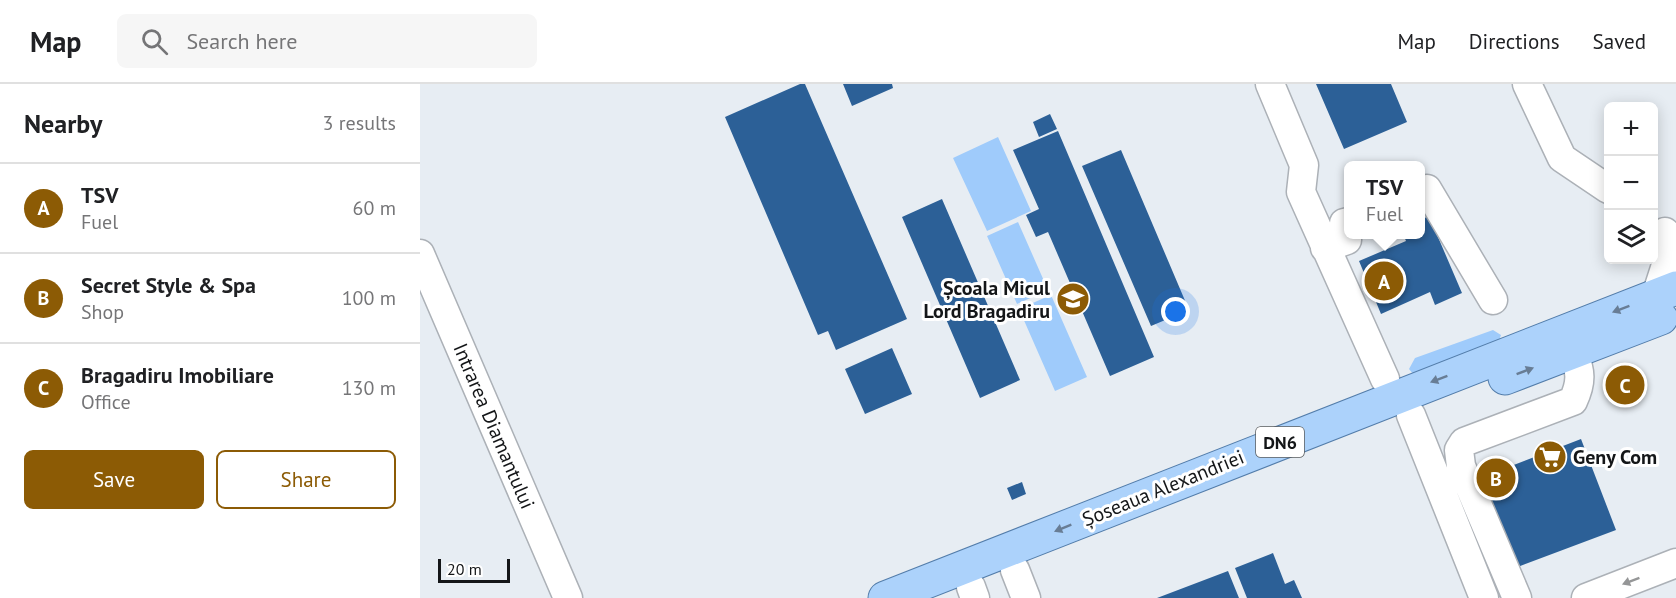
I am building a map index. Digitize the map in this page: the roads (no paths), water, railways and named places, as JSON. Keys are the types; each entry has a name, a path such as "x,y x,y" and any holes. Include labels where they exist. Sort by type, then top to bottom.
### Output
{"main road":[{"name":"Șoseaua Alexandriei","path":"963,594 1020,584 1415,425 1573,352 1669,299"},
{"name":"Șoseaua Alexandriei","path":"885,598 1669,299"}],"street":[{"path":"1270,84 1304,165 1301,192 1384,380"},
{"path":"1527,84 1562,158 1604,186"},
{"path":"1425,190 1427,189 1493,300"},
{"path":"1665,232 1669,299"},
{"path":"1325,248 1347,239"},
{"name":"Intrarea Diamantului","path":"420,254 567,598"},
{"path":"1517,598 1461,466 1459,450 1464,441 1573,400 1579,388 1581,372 1573,352"},
{"path":"1415,425 1459,450"},
{"path":"1415,425 1484,598"},
{"path":"1586,598 1676,563"}],"place":[{"name":"TSV","path":"1384,281"},
{"name":"Școala Micul Lord Bragadiru","path":"1073,299"},
{"name":"Bragadiru Imobiliare","path":"1625,385"},
{"name":"Geny Com","path":"1550,457"},
{"name":"Secret Style & Spa","path":"1496,478"}]}
